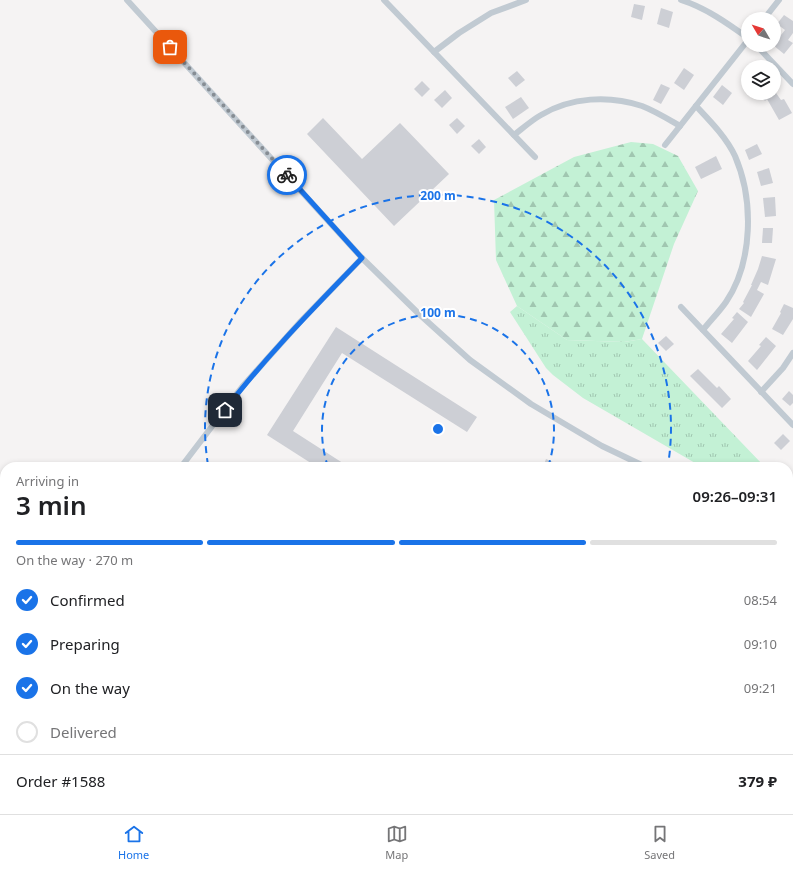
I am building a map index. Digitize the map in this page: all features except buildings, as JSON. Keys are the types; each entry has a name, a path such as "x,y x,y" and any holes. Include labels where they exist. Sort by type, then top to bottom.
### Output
{"street":[{"path":"127,0 362,258 419,314 470,360 531,404 602,446 636,462"},
{"path":"384,0 535,157"},
{"path":"434,52 491,12 526,0"},
{"path":"682,0 720,18 741,34"},
{"path":"770,12 779,0"},
{"path":"665,145 741,48"},
{"path":"763,52 793,84"},
{"path":"514,135 541,115 568,104 593,98 617,100 642,106 680,126"},
{"path":"696,106 721,134 735,156 744,186 748,218 746,248 738,278 726,302 703,330"},
{"path":"185,462 247,382 301,321 362,258"},
{"path":"681,308 793,425"},
{"path":"762,392 783,368 793,353"}],"green space":[{"path":"631,142 653,144 678,156 698,191 674,244 642,339 624,342 567,340 517,306 496,260 494,200 574,157"},
{"path":"517,306 567,340 624,342 642,339 760,462 693,462 583,398 546,368 510,312"}],"way so far":[{"path":"170,47 287,175"}],"route":[{"path":"225,410 242,388 301,321 362,258 287,175"}]}
